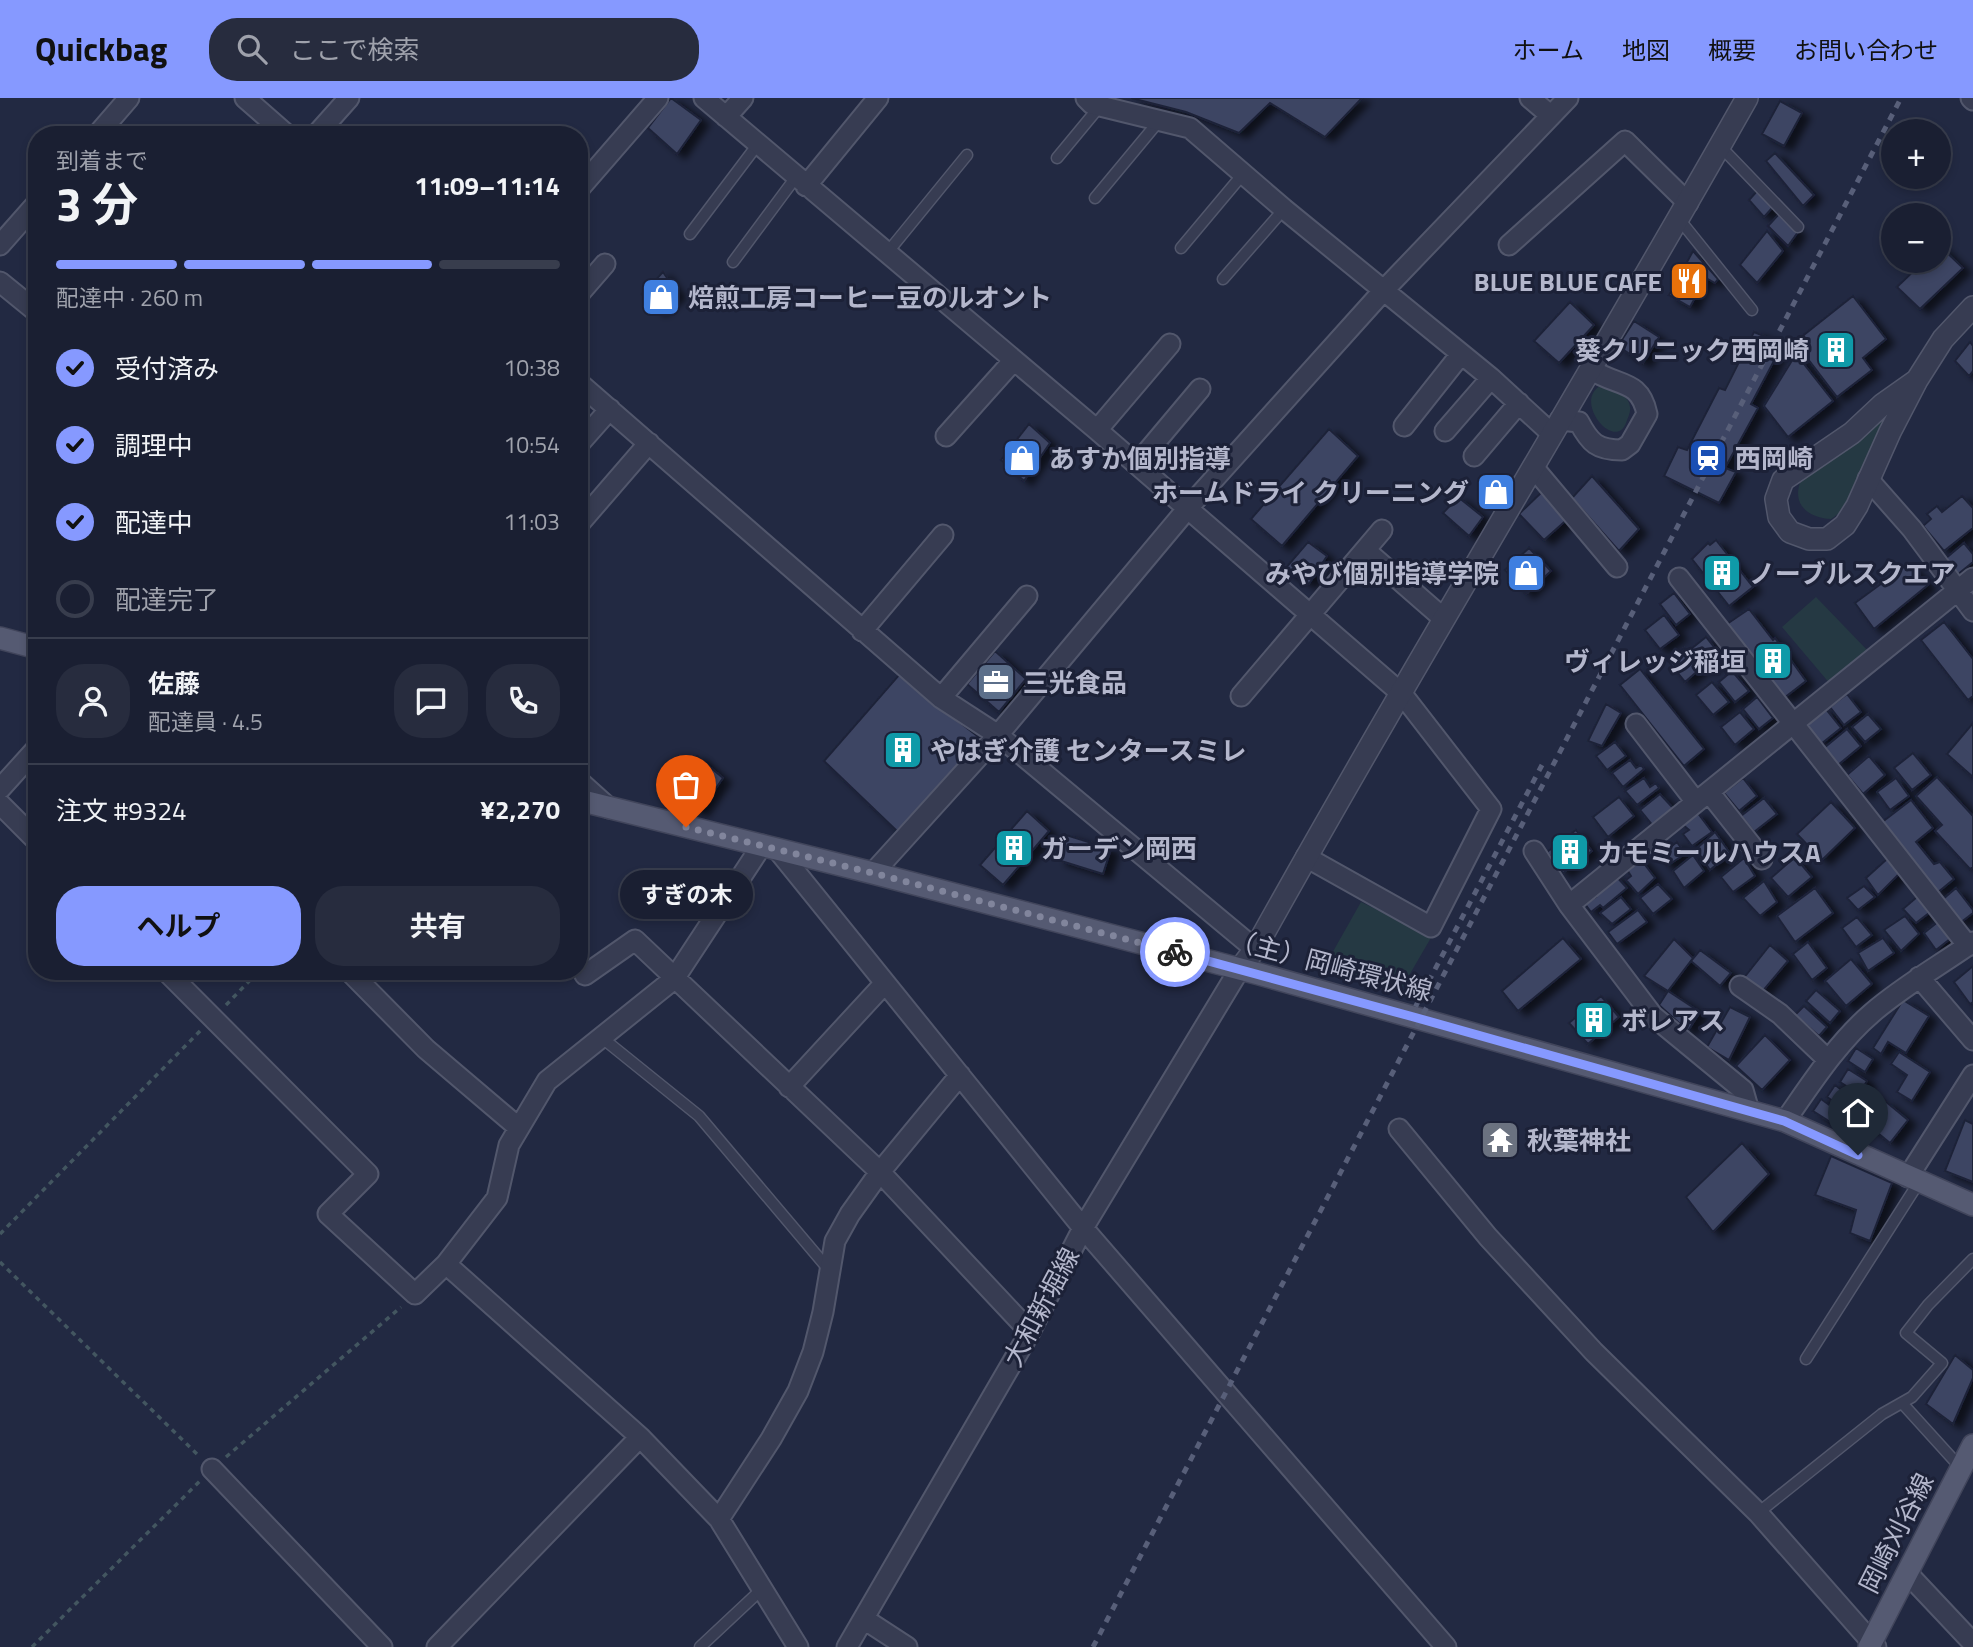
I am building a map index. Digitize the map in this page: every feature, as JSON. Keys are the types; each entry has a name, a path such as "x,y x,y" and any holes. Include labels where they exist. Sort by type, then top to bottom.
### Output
{"main road":[{"path":"0,638 28,646"},
{"name":"（主）岡崎環状線","path":"588,802 873,873 1239,970 1784,1121 1973,1205"},
{"name":"岡崎刈谷線","path":"1872,1645 1973,1445"}],"street":[{"path":"105,126 129,98"},
{"path":"246,98 273,126"},
{"path":"324,126 349,98"},
{"path":"588,179 658,98"},
{"path":"704,98 1137,464 1402,694 1491,809 1431,927 1306,857"},
{"path":"726,117 743,98"},
{"path":"801,181 878,98"},
{"path":"1530,98 1550,115"},
{"path":"873,873 998,735 1188,508 1384,290 1567,98"},
{"path":"1239,970 1255,949 1443,618 1555,426 1592,370 1747,98"},
{"path":"1093,102 1190,128 1518,402 1555,426 1579,422 1588,440 1601,448 1622,450 1630,444 1647,414 1644,398 1636,389 1606,379 1592,370"},
{"path":"1509,245 1625,141 1683,211"},
{"path":"0,245 28,214"},
{"path":"588,284 605,264"},
{"path":"0,282 28,305"},
{"path":"1917,380 1883,404 1852,433 1783,480 1776,499 1779,517 1790,532 1809,539 1827,539 1845,525 1857,506 1917,380 1943,339 1973,307"},
{"path":"1097,430 1170,344"},
{"path":"1404,426 1461,354"},
{"path":"946,436 1014,360"},
{"path":"1445,431 1492,378"},
{"path":"1137,464 1199,389"},
{"path":"588,391 941,698 998,735 1255,949"},
{"path":"1474,456 1518,402"},
{"path":"588,434 610,410"},
{"path":"588,514 649,443"},
{"path":"1533,467 1617,567"},
{"path":"1868,479 1966,584 1973,611"},
{"path":"1241,696 1382,530"},
{"path":"862,631 943,535"},
{"path":"1365,550 1443,618"},
{"path":"1679,578 1970,944 1919,977 1871,1014 1828,1059 1784,1121"},
{"path":"1569,905 1966,584"},
{"path":"941,698 1027,596"},
{"path":"1636,724 1762,859"},
{"path":"0,789 28,758"},
{"path":"588,789 610,808"},
{"path":"0,804 28,832"},
{"path":"175,980 368,1174 328,1214 415,1294 446,1264 497,1198 509,1145 547,1081 674,979 769,847 885,983 1083,1228 1446,1647"},
{"path":"1534,851 1569,905 1653,1016 1743,1090 1749,1111"},
{"path":"588,973 635,940 880,1172 1030,1332"},
{"name":"大和新堀線","path":"847,1647 1030,1332 1083,1228 1239,970"},
{"path":"1919,977 1973,1040"},
{"path":"358,980 426,1049 519,1128"},
{"path":"789,1087 885,983"},
{"path":"1740,986 1780,1014 1828,1059"},
{"path":"1913,1179 1973,1074"},
{"path":"719,1519 771,1439 798,1391 813,1352 823,1312 835,1241 850,1214 880,1172 960,1075"},
{"path":"1399,1129 1488,1237 1594,1352 1758,1513 1872,1645"},
{"path":"446,1264 640,1437 719,1519 798,1647"},
{"path":"438,1647 640,1437"},
{"path":"212,1469 382,1647"},
{"path":"1908,1574 1973,1643"},
{"path":"864,1619 907,1647"}],"lane":[{"path":"1057,158 1093,102"},
{"path":"1095,198 1159,121"},
{"path":"690,234 758,145"},
{"path":"1720,146 1798,227"},
{"path":"887,253 967,155"},
{"path":"1181,248 1243,174"},
{"path":"733,262 801,181"},
{"path":"1223,279 1284,209"},
{"path":"1683,211 1752,310"},
{"path":"601,1037 699,1116 830,1270"},
{"path":"1807,1359 1913,1179"},
{"path":"1758,1513 1882,1414 1912,1397 1942,1363 1906,1333 1928,1305 1973,1259"},
{"path":"1902,1403 1961,1466"},
{"path":"700,1647 762,1589"}],"path":[{"path":"221,1010 250,980"},
{"path":"0,1234 202,1030"},
{"path":"0,1262 212,1469"},
{"path":"32,1647 212,1469 415,1294"}],"shaded area":[{"path":"1600,386 1618,393 1629,402 1630,413 1621,430 1614,432 1606,428 1593,412 1593,393"},
{"path":"1903,397 1872,447 1844,508 1831,519 1809,513 1800,503 1798,496 1801,480 1855,444"},
{"path":"1816,597 1868,651 1831,685 1782,627"},
{"path":"1361,902 1432,936 1400,991 1322,971"}],"building":[{"path":"671,98 701,120 677,154 648,128"},
{"path":"1131,98 1362,98 1325,137 1270,103 1239,133 1186,112"},
{"path":"1780,101 1802,113 1784,146 1762,134"},
{"path":"1775,153 1814,195 1803,206 1766,161"},
{"path":"1758,190 1773,207 1764,217 1749,200"},
{"path":"1779,214 1798,232 1788,246 1768,226"},
{"path":"1767,231 1783,251 1757,283 1740,265"},
{"path":"1693,251 1718,279 1715,283 1706,278 1690,307 1669,295"},
{"path":"1951,257 1963,268 1920,309 1897,287 1912,273 1951,273"},
{"path":"663,272 678,294 658,311 642,294"},
{"name":"葵クリニック西岡崎","path":"1853,296 1886,339 1863,358 1872,370 1837,397 1795,342"},
{"path":"1570,302 1594,325 1559,363 1534,341"},
{"path":"1634,321 1659,337 1643,363 1618,346"},
{"path":"1754,332 1783,344 1751,404 1758,408 1725,468 1736,472 1719,503 1664,476 1678,447 1687,450 1719,388 1725,390"},
{"path":"1970,342 1973,346 1973,371 1969,376 1955,361"},
{"path":"1796,354 1833,401 1788,437 1764,406"},
{"path":"1029,424 1050,443 1024,481 1001,460"},
{"path":"1329,429 1358,456 1282,546 1251,519"},
{"path":"1592,476 1639,529 1619,551 1572,498"},
{"path":"1491,483 1501,489 1490,501 1481,497"},
{"path":"1545,489 1571,516 1544,540 1519,514"},
{"path":"1962,496 1973,508 1973,528 1944,551 1923,526 1931,519 1927,514 1937,506 1942,512"},
{"path":"1458,497 1483,517 1469,536 1443,513"},
{"name":"ノーブルスクエア","path":"1716,540 1753,587 1729,606 1692,559 1708,543 1710,545"},
{"path":"1308,542 1327,556 1309,584 1284,570"},
{"path":"1964,543 1973,554 1973,562 1957,575 1945,559"},
{"path":"1529,548 1551,571 1526,594 1505,570"},
{"path":"1908,564 1928,585 1874,629 1855,603"},
{"path":"1674,593 1690,614 1676,625 1660,604"},
{"name":"ヴィレッジ稲垣","path":"1749,609 1773,640 1775,638 1806,681 1784,698 1727,624"},
{"path":"1664,615 1679,635 1660,649 1645,630"},
{"path":"1944,622 1973,659 1973,696 1968,700 1921,640"},
{"path":"1706,637 1722,657 1707,669 1691,649"},
{"path":"1684,648 1701,668 1685,682 1668,661"},
{"name":"三光食品","path":"995,651 1026,679 999,712 967,684"},
{"path":"1640,669 1704,749 1684,766 1620,685"},
{"path":"1732,671 1749,691 1735,702 1719,682"},
{"name":"やはぎ介護 センタースミレ","path":"899,675 981,739 898,832 824,761"},
{"path":"1712,682 1729,702 1713,715 1696,695"},
{"path":"1847,694 1861,712 1844,725 1830,707"},
{"path":"1757,697 1773,718 1759,729 1743,709"},
{"path":"1606,704 1621,713 1602,746 1588,741"},
{"path":"1825,708 1841,728 1821,744 1805,724"},
{"path":"1740,712 1754,729 1735,745 1721,727"},
{"path":"1868,714 1881,729 1865,742 1852,727"},
{"path":"1973,723 1973,777 1947,754"},
{"path":"1847,729 1861,746 1838,765 1824,748"},
{"path":"1615,742 1626,756 1607,770 1596,756"},
{"path":"1913,753 1931,775 1912,790 1894,768"},
{"path":"697,756 723,778 700,812 669,796"},
{"path":"1869,756 1885,775 1863,794 1847,775"},
{"path":"1630,760 1636,768 1641,765 1644,769 1623,787 1612,773"},
{"path":"1937,777 1973,816 1973,867 1970,869 1935,831 1942,825 1916,796"},
{"path":"1644,778 1650,787 1656,783 1659,788 1637,805 1625,791"},
{"path":"1743,778 1757,796 1739,811 1724,793"},
{"path":"1896,778 1909,796 1890,810 1877,792"},
{"path":"1660,794 1673,808 1653,826 1640,810"},
{"path":"1619,797 1634,816 1608,837 1593,817"},
{"path":"1764,798 1777,814 1754,832 1741,816"},
{"path":"1911,800 1933,828 1916,842 1934,864 1940,862 1954,879 1937,893 1881,823"},
{"path":"1831,802 1855,828 1822,860 1797,834"},
{"name":"ガーデン岡西","path":"1027,811 1049,831 1003,885 980,865"},
{"path":"1697,812 1712,832 1692,846 1683,834 1689,830 1682,824"},
{"name":"カモミールハウスA","path":"1576,830 1592,851 1563,873 1547,852"},
{"path":"1715,832 1730,853 1710,870 1696,849"},
{"path":"1066,835 1111,849 1103,874 1058,860"},
{"path":"1677,842 1685,854 1667,866 1659,856"},
{"path":"1693,855 1704,871 1684,888 1673,871"},
{"path":"1639,857 1655,878 1638,894 1626,880 1631,876 1626,868"},
{"path":"1795,857 1812,877 1788,897 1771,878"},
{"path":"1744,858 1755,876 1733,892 1721,877"},
{"path":"1887,859 1899,874 1878,895 1866,878"},
{"path":"1615,875 1627,888 1603,908 1600,905 1591,912 1585,904 1596,897 1593,892"},
{"path":"1764,881 1777,902 1760,916 1743,898"},
{"path":"1658,884 1672,899 1653,914 1640,898"},
{"path":"1864,886 1875,897 1858,910 1847,898"},
{"path":"1815,888 1833,913 1795,942 1777,916"},
{"path":"1956,888 1973,910 1973,913 1960,923 1942,900"},
{"path":"1621,897 1631,909 1612,924 1600,913"},
{"path":"1917,897 1929,913 1916,923 1903,909"},
{"path":"1638,910 1647,922 1617,944 1608,932"},
{"path":"1905,916 1919,934 1901,951 1884,930"},
{"path":"1857,917 1872,935 1856,947 1842,928"},
{"path":"1939,921 1950,939 1936,950 1924,933"},
{"path":"1563,938 1581,959 1518,1011 1502,991"},
{"path":"1883,938 1894,953 1868,971 1858,953"},
{"path":"1674,939 1693,958 1668,991 1644,976"},
{"path":"1808,942 1827,968 1812,980 1793,954"},
{"path":"1770,945 1788,961 1762,992 1743,979"},
{"path":"1700,950 1731,973 1720,986 1691,961"},
{"path":"1851,959 1872,984 1846,1006 1825,981"},
{"path":"1973,966 1973,1002 1970,1004 1954,982"},
{"path":"1816,990 1840,1011 1830,1023 1806,1001"},
{"path":"1668,991 1700,1012 1688,1031 1659,1005"},
{"name":"ボレアス","path":"1601,996 1619,1017 1588,1044 1569,1023"},
{"path":"1903,1000 1929,1016 1906,1053 1888,1042 1881,1054 1873,1048"},
{"path":"1804,1006 1827,1027 1819,1036 1795,1015"},
{"path":"1730,1007 1750,1017 1729,1060 1707,1047"},
{"path":"1765,1035 1790,1060 1762,1090 1736,1066"},
{"path":"1856,1048 1873,1059 1865,1072 1848,1061"},
{"path":"1899,1052 1930,1072 1912,1101 1897,1092 1907,1075 1891,1064"},
{"path":"1848,1069 1867,1081 1859,1094 1840,1082"},
{"path":"1835,1085 1850,1096 1842,1107 1827,1097"},
{"path":"1866,1093 1878,1101 1864,1122 1852,1114"},
{"path":"1821,1099 1839,1112 1832,1123 1813,1111"},
{"path":"1885,1101 1908,1120 1890,1143 1867,1124"},
{"path":"1965,1120 1973,1124 1973,1182 1945,1171"},
{"path":"1742,1143 1769,1174 1713,1232 1686,1197"},
{"path":"1831,1156 1892,1183 1870,1241 1850,1233 1856,1210 1815,1195"},
{"path":"1955,1355 1973,1370 1973,1378 1953,1424 1926,1404"}],"railway":[{"path":"1093,1647 1901,98"},
{"path":"1409,1019 1542,765"}],"way so far":[{"path":"686,827 1175,952"}],"place":[{"name":"BLUE BLUE CAFE","path":"1689,281"},
{"name":"焙煎工房コーヒー豆のルオント","path":"661,297"},
{"name":"葵クリニック西岡崎","path":"1836,350"},
{"name":"あすか個別指導","path":"1022,458"},
{"name":"西岡崎","path":"1708,458"},
{"name":"ホームドライ クリーニング","path":"1496,492"},
{"name":"みやび個別指導学院","path":"1526,573"},
{"name":"ノーブルスクエア","path":"1722,573"},
{"name":"ヴィレッジ稲垣","path":"1773,661"},
{"name":"三光食品","path":"996,682"},
{"name":"やはぎ介護 センタースミレ","path":"903,750"},
{"name":"すぎの木","path":"686,827"},
{"name":"ガーデン岡西","path":"1014,848"},
{"name":"カモミールハウスA","path":"1570,852"},
{"name":"ボレアス","path":"1594,1020"},
{"name":"秋葉神社","path":"1500,1140"}],"route":[{"path":"1175,952 1784,1121 1858,1155"}]}
